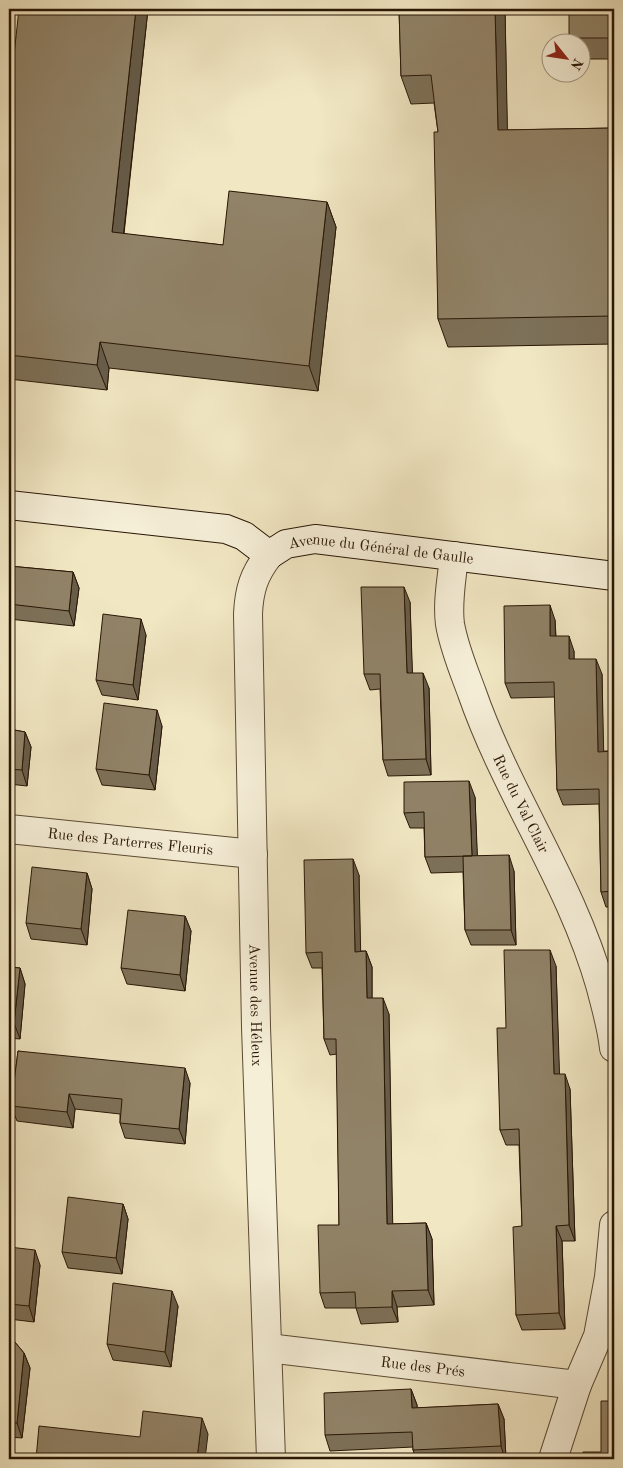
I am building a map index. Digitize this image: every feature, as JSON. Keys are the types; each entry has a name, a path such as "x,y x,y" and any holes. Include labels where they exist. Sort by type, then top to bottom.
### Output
{"street":[{"name":"Avenue du Général de Gaulle","path":"9,505 226,529 244,536 268,555 286,544 316,538 614,576"},
{"name":"Avenue des Héleux","path":"268,555 254,577 249,591 248,614 256,1027 271,1459"},
{"name":"Rue du Val Clair","path":"454,556 449,611 450,626 462,665 481,719 506,776 570,901 590,950 614,1048"},
{"name":"Rue des Parterres Fleuris","path":"9,829 253,854"},
{"path":"553,1459 577,1385 596,1342 611,1277 614,1225"},
{"name":"Rue des Prés","path":"268,1348 577,1385"}],"building":[{"path":"19,9 136,9 112,232 223,245 229,191 327,202 309,366 100,342 97,365 9,355 9,101"},
{"path":"399,9 495,9 498,130 614,128 614,316 438,319 434,132 438,132 431,75 401,76"},
{"path":"569,9 614,9 614,38 590,38 590,32 569,32"},
{"path":"9,566 73,572 69,611 9,604"},
{"path":"361,587 404,587 407,673 423,673 426,759 383,760 380,674 364,674"},
{"path":"550,605 550,636 569,636 569,659 596,659 598,752 614,751 614,891 601,892 599,789 557,790 554,682 505,683 504,606"},
{"path":"103,614 141,619 133,685 96,680"},
{"path":"104,703 157,710 149,775 96,769"},
{"path":"9,729 25,732 22,770 9,769"},
{"path":"469,781 472,856 425,857 424,812 404,813 404,782"},
{"path":"509,855 511,930 465,930 463,856"},
{"path":"353,859 355,952 366,951 367,998 383,998 387,1224 426,1223 428,1290 392,1291 392,1307 356,1308 355,1292 320,1293 318,1225 339,1225 336,1039 324,1039 322,952 306,953 304,860"},
{"path":"32,867 87,873 81,929 26,923"},
{"path":"128,910 185,916 180,975 121,968"},
{"path":"504,950 550,950 554,1074 565,1074 569,1225 556,1226 559,1313 516,1315 513,1227 522,1226 519,1129 500,1130 497,1028 506,1028"},
{"path":"9,967 20,968 14,1023 9,1022"},
{"path":"18,1051 185,1068 179,1129 120,1123 122,1099 69,1094 67,1112 11,1106"},
{"path":"68,1197 123,1204 116,1258 62,1252"},
{"path":"9,1247 35,1250 29,1306 9,1304"},
{"path":"113,1283 172,1291 165,1352 107,1344"},
{"path":"9,1335 24,1353 17,1423 9,1422"},
{"path":"411,1389 412,1408 498,1404 501,1446 413,1450 412,1432 325,1435 324,1393"},
{"path":"601,1401 614,1401 614,1459 583,1459 583,1452 601,1452"},
{"path":"143,1411 202,1418 197,1459 36,1459 39,1426 140,1437"}]}
